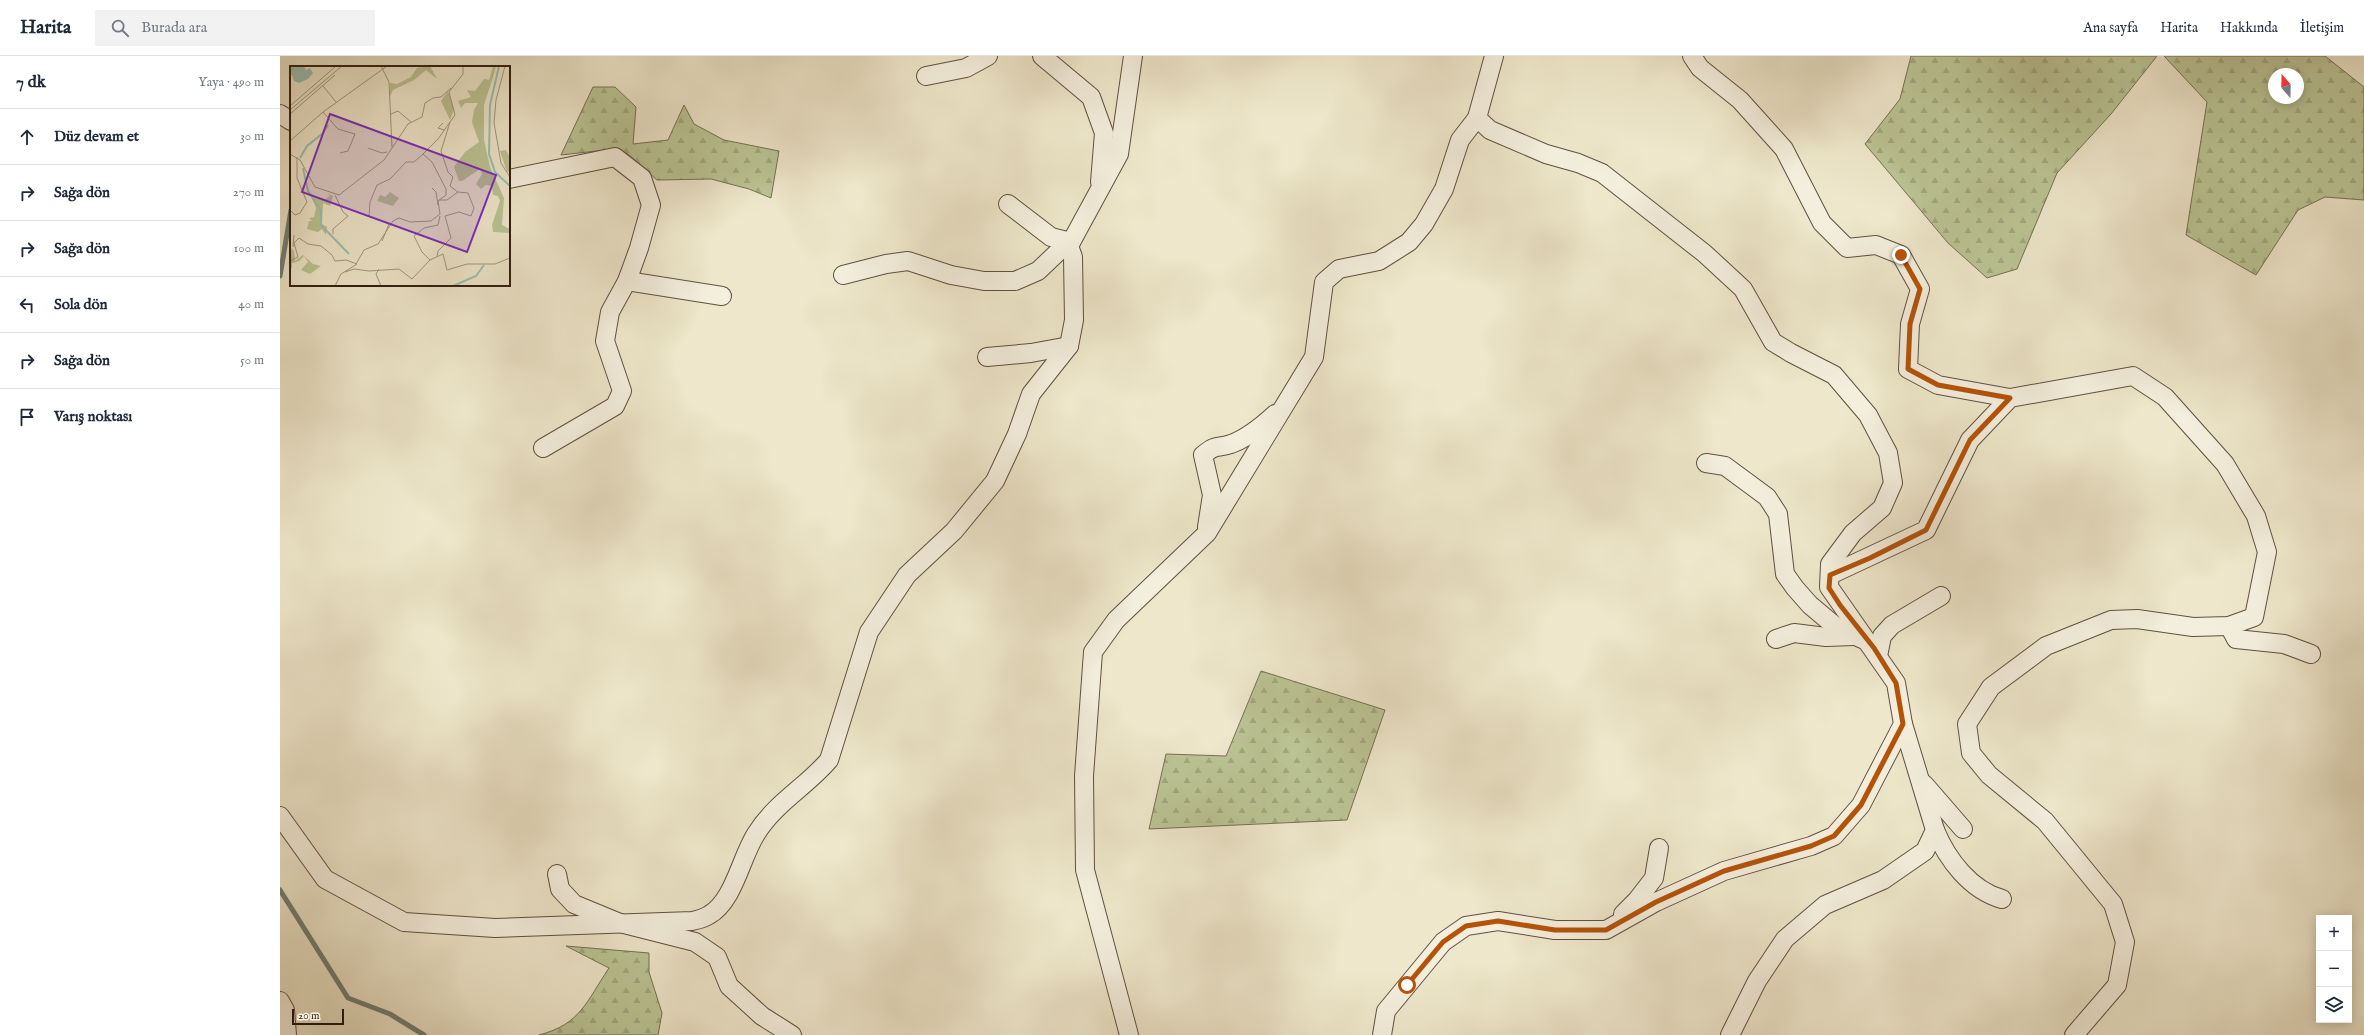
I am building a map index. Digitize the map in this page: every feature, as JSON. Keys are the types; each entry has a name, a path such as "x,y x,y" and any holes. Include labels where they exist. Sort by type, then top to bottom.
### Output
{"street":[{"path":"926,76 966,68 988,56"},
{"path":"1042,56 1091,97 1104,133 1099,193"},
{"path":"843,275 886,264 908,261 951,275 984,281 1015,281 1038,271 1059,251 1070,244 1119,154 1133,56"},
{"path":"1129,1035 1084,870 1084,776 1093,652 1116,620 1207,533 1314,357 1324,282 1339,269 1379,260 1409,242 1424,224 1444,190 1460,140 1477,118 1494,56"},
{"path":"1692,56 1700,68 1740,100 1784,149 1822,223 1847,248 1876,245 1901,255 1920,289 1910,324 1908,369 1938,385 2010,398 2133,376 2165,397 2225,464 2256,516 2267,552 2254,617 2229,626 2193,627 2137,619 2111,620 2046,646 1991,687 1967,724 1971,753 1989,775 2045,822 2113,904 2125,942 2117,984 2074,1035"},
{"path":"280,114 290,120"},
{"path":"1477,118 1490,130 1546,154 1578,163 1602,173 1704,253 1743,289 1773,342 1791,354 1834,375 1868,415 1888,453 1893,483 1882,508 1853,533 1830,564 1829,588 1867,644 1896,683 1903,724 1918,777 1935,830 1944,852 1985,894 2002,899"},
{"path":"510,179 615,157 642,178 651,204 639,248 627,281 610,312 605,341 622,391 615,406 543,448"},
{"path":"1008,204 1051,237 1070,244"},
{"path":"280,816 325,879 404,922 495,928 692,921 710,915 725,899 755,834 780,803 817,774 829,760 869,632 907,575 954,531 995,482 1017,434 1031,394 1069,346 1074,320 1073,257 1070,244"},
{"path":"627,281 722,296"},
{"path":"987,357 1031,353 1069,346"},
{"path":"1830,575 1870,558 1926,530 1970,440 2010,398"},
{"path":"1207,533 1212,495 1203,455 1214,446 1230,444 1261,426 1286,405"},
{"path":"1706,463 1725,466 1767,497 1778,514 1785,574 1810,604 1835,626 1867,644"},
{"path":"1776,639 1794,633 1867,644 1882,636 1892,625 1941,596"},
{"path":"2229,626 2236,639 2284,644 2311,654"},
{"path":"1382,1035 1386,1011 1443,942 1466,926 1498,921 1555,930 1606,930 1656,902 1724,871 1811,846 1834,836 1861,805 1903,724"},
{"path":"1918,777 1963,829"},
{"path":"1730,1035 1758,981 1785,939 1825,905 1883,880 1925,851 1935,830"},
{"path":"1606,930 1637,900 1654,878 1659,848"},
{"path":"558,874 560,889 574,904 620,923 695,942 717,957 729,986 762,1016 792,1035"},
{"path":"280,1001 285,1010 287,1035"}],"green space":[{"path":"1911,56 2157,56 2111,114 2057,173 2017,269 1987,278 1948,243 1865,144 1900,99"},
{"path":"2164,56 2325,56 2364,87 2364,200 2325,197 2298,210 2256,275 2186,235 2207,102"},
{"path":"593,87 615,87 636,107 633,144 668,140 684,105 694,124 724,140 779,151 771,198 749,189 711,179 657,180 628,154 614,149 561,155"},
{"path":"1261,671 1385,710 1347,820 1149,829 1166,754 1226,756"},
{"path":"566,946 649,953 649,972 662,1013 658,1035 539,1035 564,1025 574,1018 588,1001 609,968"}],"waterway":[{"path":"280,276 290,216"},
{"path":"280,890 348,998 390,1014 424,1035"}],"route":[{"path":"1407,985 1443,942 1466,926 1498,921 1555,930 1606,930 1628,916 1686,887 1724,871 1781,856 1811,846 1834,836 1861,805 1892,750 1903,724 1896,683 1874,648 1854,624 1829,588 1830,575 1870,558 1926,530 1970,440 2010,398 1938,385 1908,369 1910,324 1920,289 1901,255"}]}
